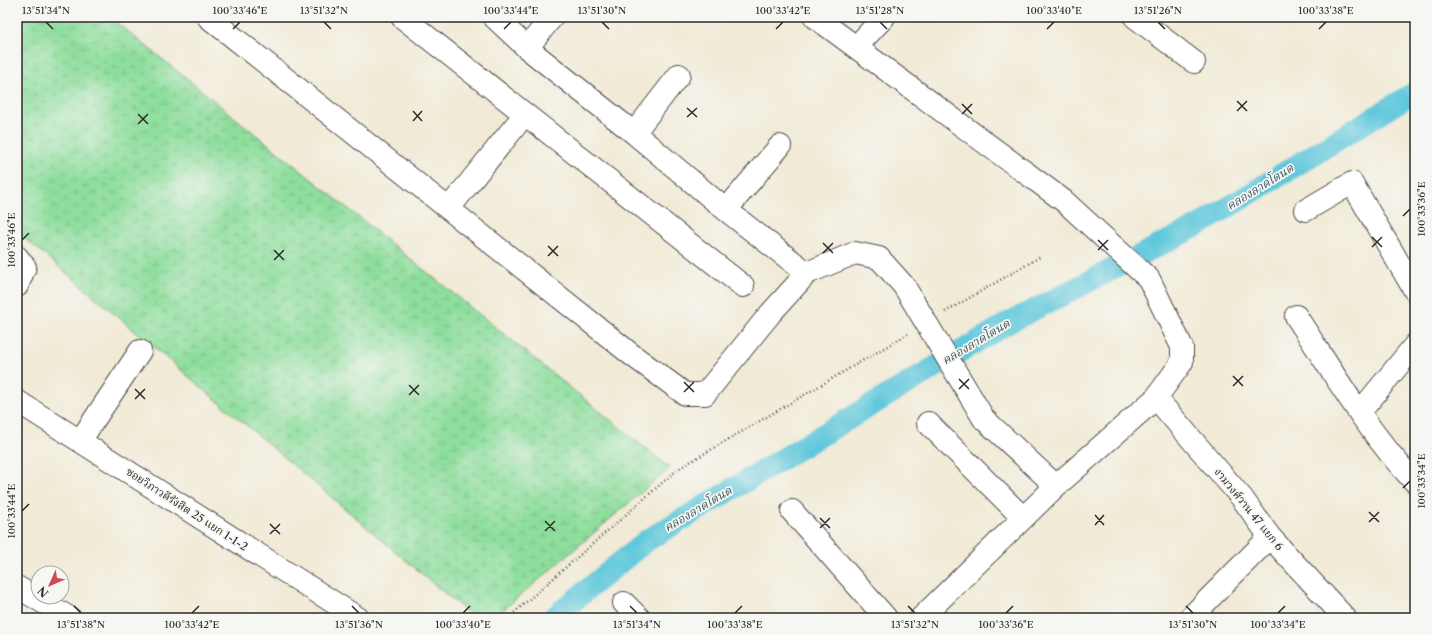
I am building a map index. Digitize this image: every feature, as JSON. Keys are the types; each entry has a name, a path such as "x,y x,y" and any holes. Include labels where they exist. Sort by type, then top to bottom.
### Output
{"street":[{"path":"208,17 632,355 684,394 705,394 770,314 807,273 856,253 879,258 904,286 984,419 1056,486"},
{"path":"402,17 743,286"},
{"path":"494,17 527,48 634,133 726,210 807,273"},
{"path":"527,48 552,17"},
{"path":"815,17 1064,201 1149,279 1182,347 1182,362 1156,398 1056,486 921,618"},
{"path":"856,47 884,17"},
{"path":"1135,17 1194,62"},
{"path":"634,133 679,75"},
{"path":"449,208 525,114"},
{"path":"726,210 780,146"},
{"path":"1306,210 1352,183 1415,291"},
{"path":"17,257 25,267 17,286"},
{"path":"1296,316 1360,412 1403,469 1415,482"},
{"path":"1360,412 1415,345"},
{"path":"80,441 140,351"},
{"name":"งามวงศ์วาน 47 แยก 6","path":"1156,398 1242,498 1270,537 1345,618"},
{"name":"ซอยวิภาวดีรังสิต 25 แยก 1-1-2","path":"17,401 358,618"},
{"path":"928,423 1023,518"},
{"path":"792,511 886,618"},
{"path":"1190,618 1270,537"},
{"path":"17,587 70,618"},
{"path":"624,603 639,618"}],"path":[{"path":"944,313 1040,257"},
{"path":"508,618 678,469 910,333"}],"green space":[{"path":"17,17 110,17 670,468 494,618 474,618 32,244 17,234"}],"waterway":[{"name":"คลองลาดโตนด","path":"553,618 646,541 1008,323 1201,224 1415,92"}]}
